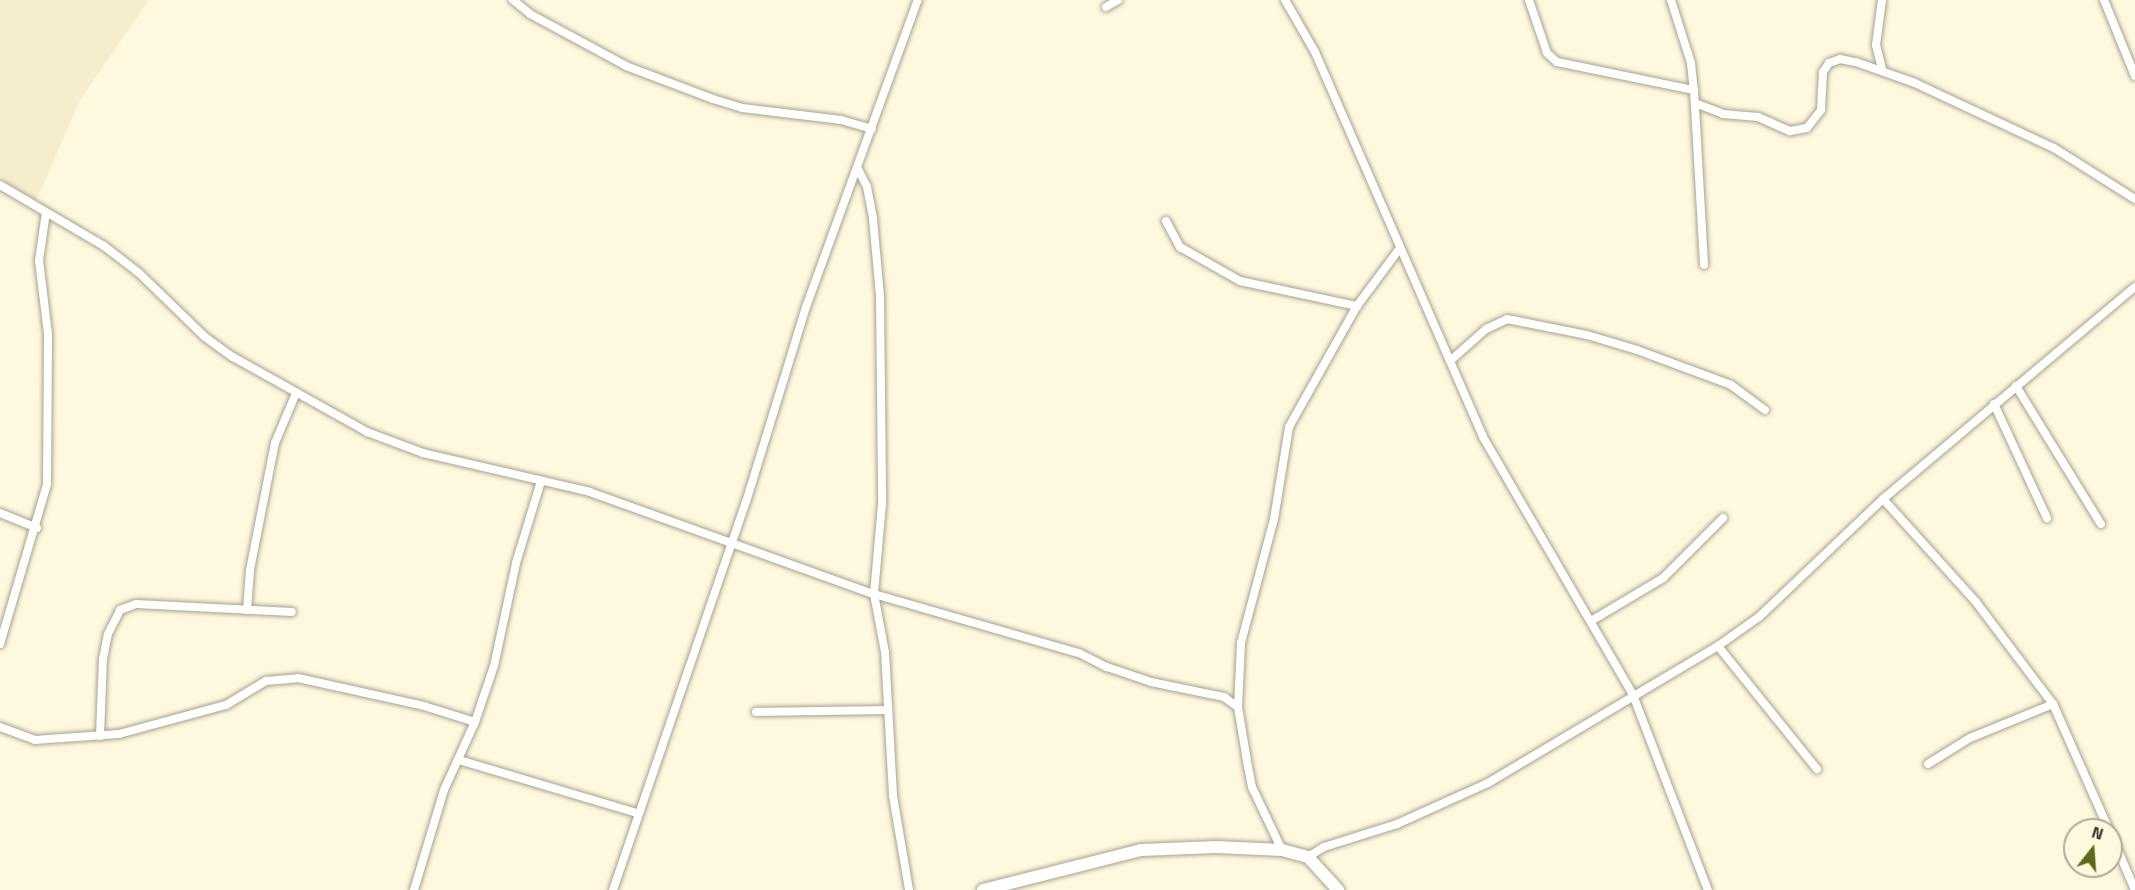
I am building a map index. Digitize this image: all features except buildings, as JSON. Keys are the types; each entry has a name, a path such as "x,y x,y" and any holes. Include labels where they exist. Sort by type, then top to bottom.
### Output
{"street":[{"path":"513,0 530,14 626,66 714,99 742,108 841,120 872,129"},
{"path":"613,890 637,813 731,542 806,307 918,0"},
{"path":"1106,7 1118,0"},
{"path":"1285,0 1315,52 1483,437 1633,695 1708,890"},
{"path":"1529,0 1547,53 1557,62 1694,90"},
{"path":"1671,0 1691,63 1704,265"},
{"path":"1882,0 1876,45 1882,69"},
{"path":"2104,0 2135,76"},
{"path":"1695,103 1723,114 1758,117 1790,131 1807,128 1821,110 1823,72 1829,63 1840,58 1882,69 2054,148 2135,199"},
{"path":"858,169 867,187 873,219 881,320 882,504 874,594 885,652 886,710 893,796 909,890"},
{"path":"0,185 104,246 139,273 205,337 296,393 390,442 590,492 874,594 1079,653 1107,667 1151,682 1224,697 1238,707"},
{"path":"0,644 37,528 47,484 48,334 39,261 46,212"},
{"path":"1166,221 1180,248 1240,281 1357,306"},
{"path":"1282,850 1252,787 1238,707 1241,643 1274,519 1289,427 1357,306 1400,248"},
{"path":"1308,857 1324,847 1406,820 1488,783 1718,646 1767,610 1883,498 2135,287"},
{"path":"1450,361 1486,329 1507,319 1587,334 1637,350 1731,385 1765,410"},
{"path":"2016,386 2101,524"},
{"path":"247,610 250,570 275,443 296,393"},
{"path":"1994,404 2047,518"},
{"path":"414,890 444,790 476,722 501,639 523,537 541,481"},
{"path":"1883,498 1976,602 2053,704 2104,818"},
{"path":"0,513 37,528"},
{"path":"1591,621 1663,578 1723,518"},
{"path":"99,736 103,659 108,634 120,610 136,604 292,612"},
{"path":"1718,646 1817,769"},
{"path":"0,727 35,740 99,736 203,712 240,698 266,681 298,678 424,706 476,722"},
{"path":"1928,764 1970,738 2053,704"},
{"path":"756,712 886,710"},
{"path":"459,760 637,813"},
{"path":"983,890 1141,850 1282,850 1308,857 1338,890"},
{"path":"2123,862 2135,890"}],"shaded area":[{"path":"0,0 149,0 80,100 36,201 0,178"}]}
